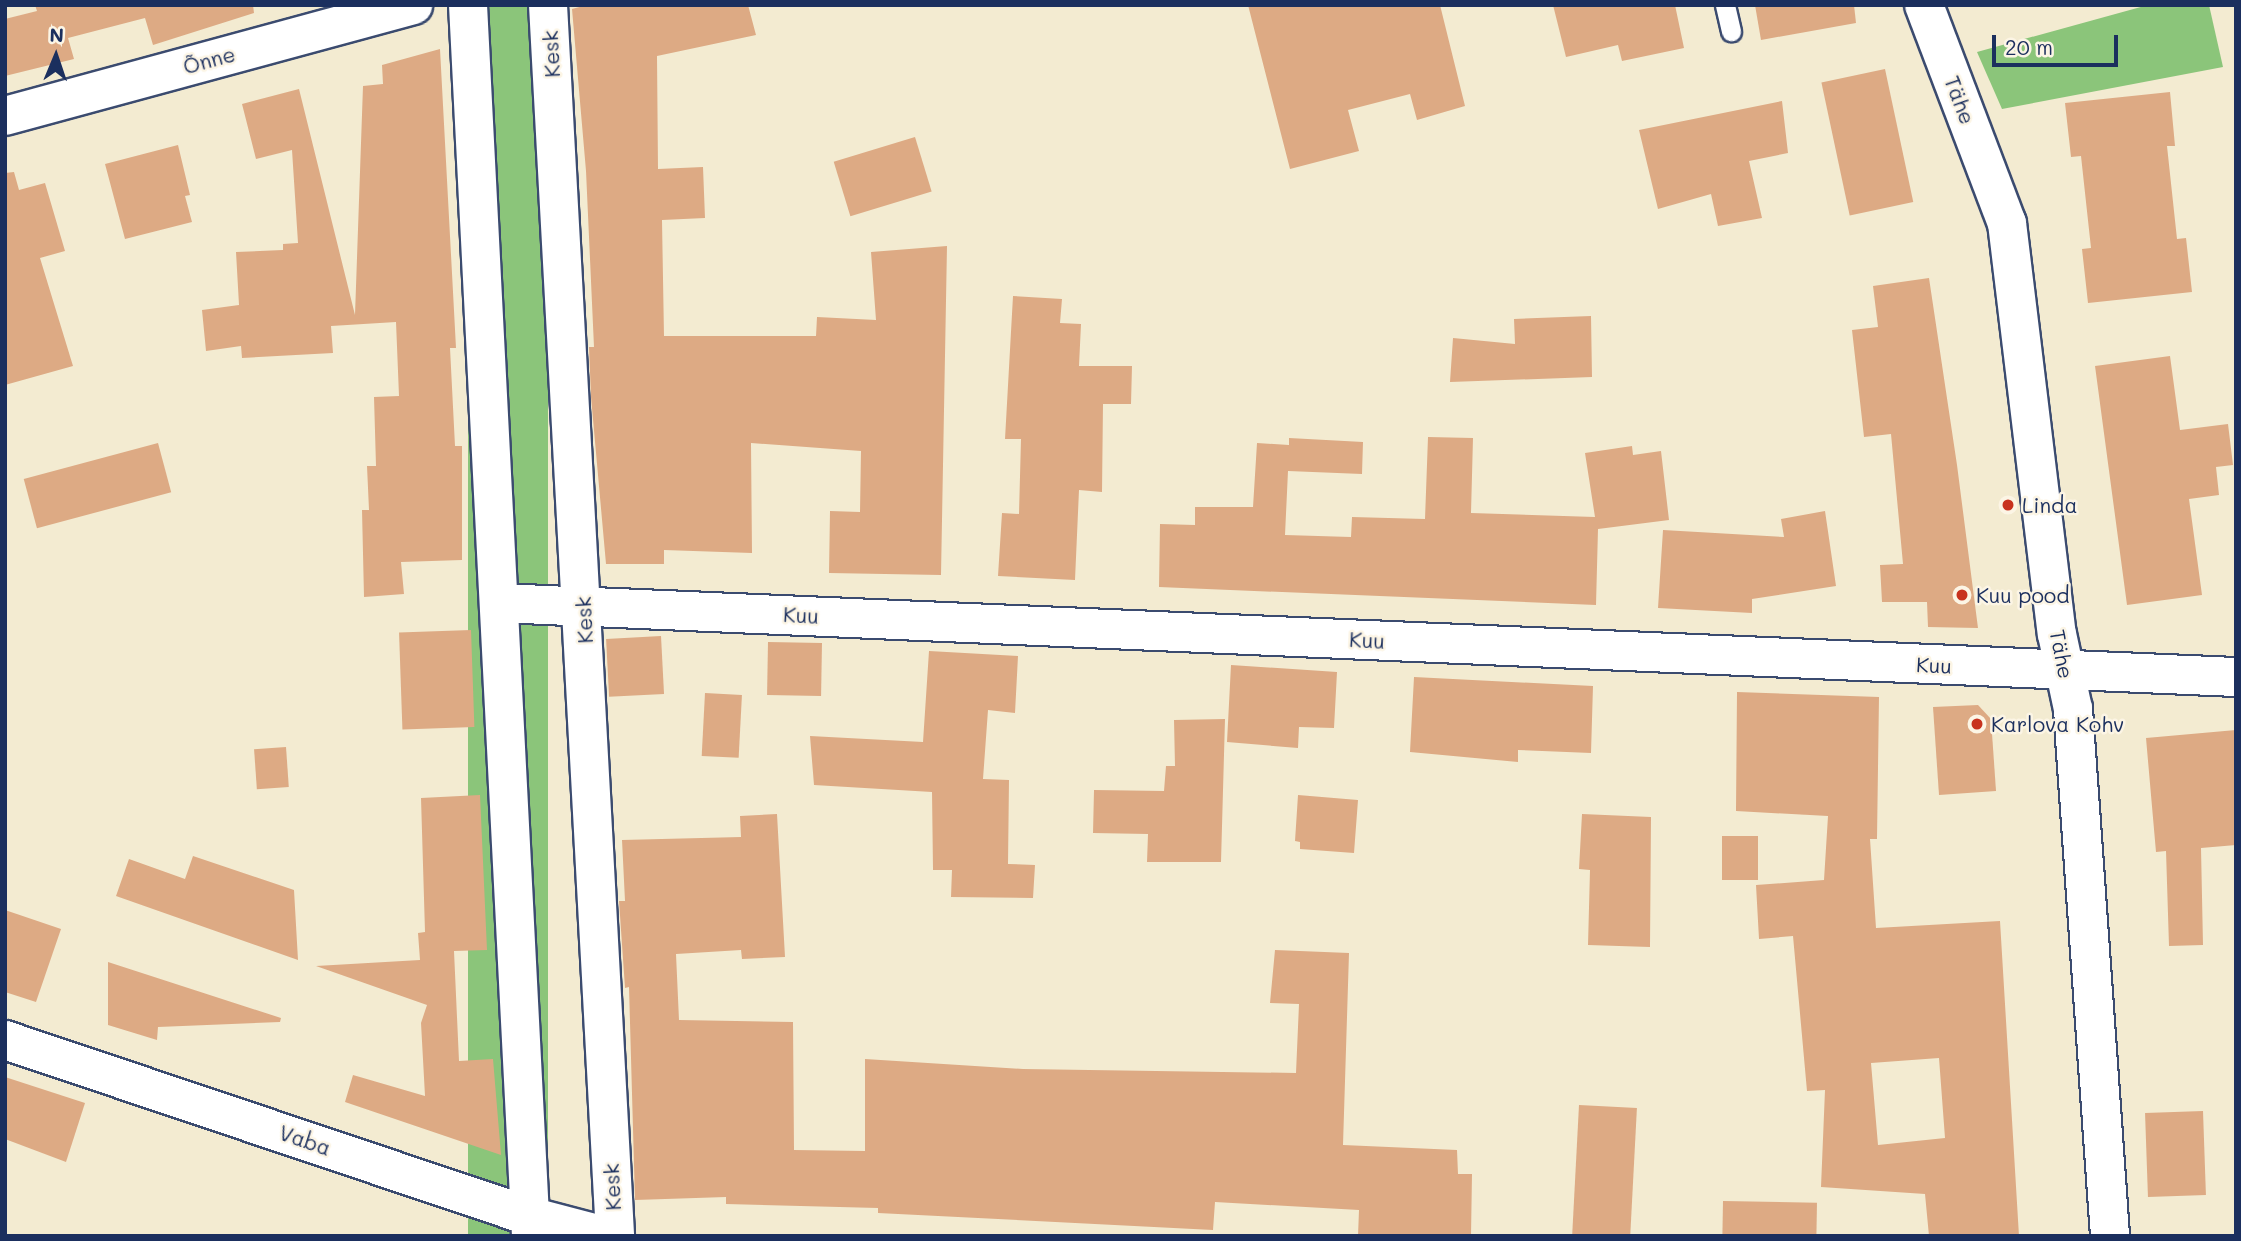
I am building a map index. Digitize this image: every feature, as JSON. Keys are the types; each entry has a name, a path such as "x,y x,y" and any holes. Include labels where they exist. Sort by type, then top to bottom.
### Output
{"street":[{"name":"Õnne","path":"5,116 413,5"},
{"path":"468,5 530,1226"},
{"name":"Kesk","path":"548,5 583,605 615,1236"},
{"name":"Tähe","path":"1924,5 2007,223 2065,671 2073,709 2110,1236"},
{"name":"Kuu","path":"499,603 2236,677"},
{"name":"Vaba","path":"5,1040 530,1226 605,1236"}],"lane":[{"path":"1725,5 1731,31"}],"green space":[{"path":"468,5 548,5 548,1236 468,1236"},
{"path":"2148,5 2209,5 2223,67 2002,109 1977,52"}],"building":[{"path":"35,5 253,5 254,13 153,45 145,18 68,38 74,59 5,76 5,19 37,11"},
{"path":"587,5 748,5 756,35 657,56 658,169 703,167 705,218 662,220 664,336 816,336 817,317 876,320 871,252 947,246 941,575 829,573 830,511 860,512 861,451 751,443 752,553 664,550 664,564 606,564 591,397 589,347 594,347 586,171 572,9"},
{"path":"1248,5 1440,5 1465,106 1417,120 1410,94 1348,110 1359,151 1290,169"},
{"path":"1553,5 1675,5 1684,48 1622,61 1618,45 1566,57"},
{"path":"1755,5 1854,5 1856,23 1761,40"},
{"path":"440,49 456,348 450,348 455,446 462,446 462,560 401,562 404,594 364,597 362,510 369,510 367,466 376,466 374,397 399,396 396,322 331,326 333,353 242,358 241,346 206,351 202,310 239,305 236,252 283,250 283,244 298,243 292,150 256,159 242,104 299,89 355,315 363,86 383,84 382,65"},
{"path":"1885,69 1913,202 1850,216 1821,83"},
{"path":"2170,92 2175,146 2167,146 2177,239 2186,238 2192,292 2088,303 2082,249 2091,248 2081,156 2071,157 2065,103"},
{"path":"1782,101 1788,153 1749,161 1762,218 1718,226 1711,194 1658,209 1639,130"},
{"path":"915,137 932,192 850,216 834,162"},
{"path":"178,145 190,195 185,196 192,222 125,239 105,164"},
{"path":"14,172 19,190 45,183 65,251 40,258 73,366 5,385 5,173"},
{"path":"1929,278 1978,628 1928,627 1927,602 1882,602 1880,565 1903,564 1891,434 1864,437 1852,330 1878,327 1873,286"},
{"path":"1013,296 1062,299 1060,323 1081,324 1079,366 1132,366 1131,404 1103,404 1102,492 1079,490 1075,580 998,576 1002,513 1019,514 1021,439 1005,439"},
{"path":"1591,316 1592,377 1450,382 1453,338 1515,344 1514,319"},
{"path":"2170,356 2180,430 2228,424 2233,465 2216,467 2219,495 2189,499 2202,595 2127,605 2095,366"},
{"path":"1428,437 1473,438 1471,513 1595,517 1585,453 1632,446 1633,455 1661,451 1669,520 1598,529 1596,605 1159,587 1160,524 1195,525 1195,507 1253,507 1257,443 1289,445 1289,438 1363,442 1362,474 1288,471 1285,535 1351,537 1352,517 1425,519"},
{"path":"158,443 171,492 37,528 24,479"},
{"path":"1825,511 1836,586 1752,599 1752,613 1658,608 1663,530 1784,537 1781,519"},
{"path":"471,630 474,727 402,729 399,633"},
{"path":"661,636 664,694 609,697 606,639"},
{"path":"768,642 822,643 821,696 767,695"},
{"path":"929,651 1018,656 1015,713 988,710 983,779 1009,780 1008,864 1035,865 1033,898 951,897 952,870 933,870 932,792 814,785 810,736 923,742"},
{"path":"1231,665 1337,672 1334,728 1299,727 1298,748 1227,742"},
{"path":"1414,677 1593,686 1591,753 1518,750 1518,762 1410,752"},
{"path":"1737,692 1879,697 1877,839 1870,839 1876,928 2000,921 2019,1236 1929,1236 1925,1194 1821,1187 1825,1090 1807,1091 1793,936 1759,939 1756,885 1824,880 1828,816 1736,811","holes":["1939,1058 1945,1138 1878,1145 1871,1063"]},
{"path":"705,693 742,695 739,758 702,756"},
{"path":"1978,705 1991,719 1996,791 1939,795 1933,707"},
{"path":"1225,719 1221,862 1147,862 1148,834 1093,833 1094,790 1164,791 1166,766 1175,766 1174,720"},
{"path":"2236,730 2236,845 2201,848 2203,945 2169,946 2166,851 2156,852 2146,738"},
{"path":"286,747 289,787 257,789 254,749"},
{"path":"480,795 487,950 454,951 459,1061 493,1059 501,1155 345,1102 353,1075 425,1096 421,1023 427,1005 316,966 420,960 418,933 425,932 421,798"},
{"path":"1298,795 1358,800 1354,853 1300,849 1300,842 1295,841"},
{"path":"777,814 785,957 742,959 741,950 676,954 679,1020 793,1022 794,1150 865,1151 865,1059 1023,1069 1296,1073 1299,1004 1270,1003 1275,950 1349,953 1343,1145 1457,1150 1458,1174 1472,1174 1471,1236 1358,1236 1359,1210 1215,1202 1213,1230 878,1213 878,1208 726,1204 726,1197 635,1200 629,987 625,988 619,901 625,901 622,840 741,837 740,816"},
{"path":"1582,814 1651,817 1650,947 1588,945 1590,870 1579,869"},
{"path":"1722,836 1758,836 1758,880 1722,880"},
{"path":"193,856 294,890 298,960 116,896 129,859 185,879"},
{"path":"5,910 61,929 36,1002 5,992"},
{"path":"108,962 281,1018 280,1022 158,1027 157,1040 108,1025"},
{"path":"5,1077 85,1103 66,1162 5,1139"},
{"path":"1579,1105 1637,1108 1630,1236 1572,1236"},
{"path":"2203,1111 2206,1195 2148,1197 2145,1113"},
{"path":"1723,1201 1817,1203 1816,1236 1722,1236"}],"place":[{"name":"Linda","path":"2008,505"},
{"name":"Kuu pood","path":"1962,595"},
{"name":"Karlova Kohv","path":"1977,724"}]}
